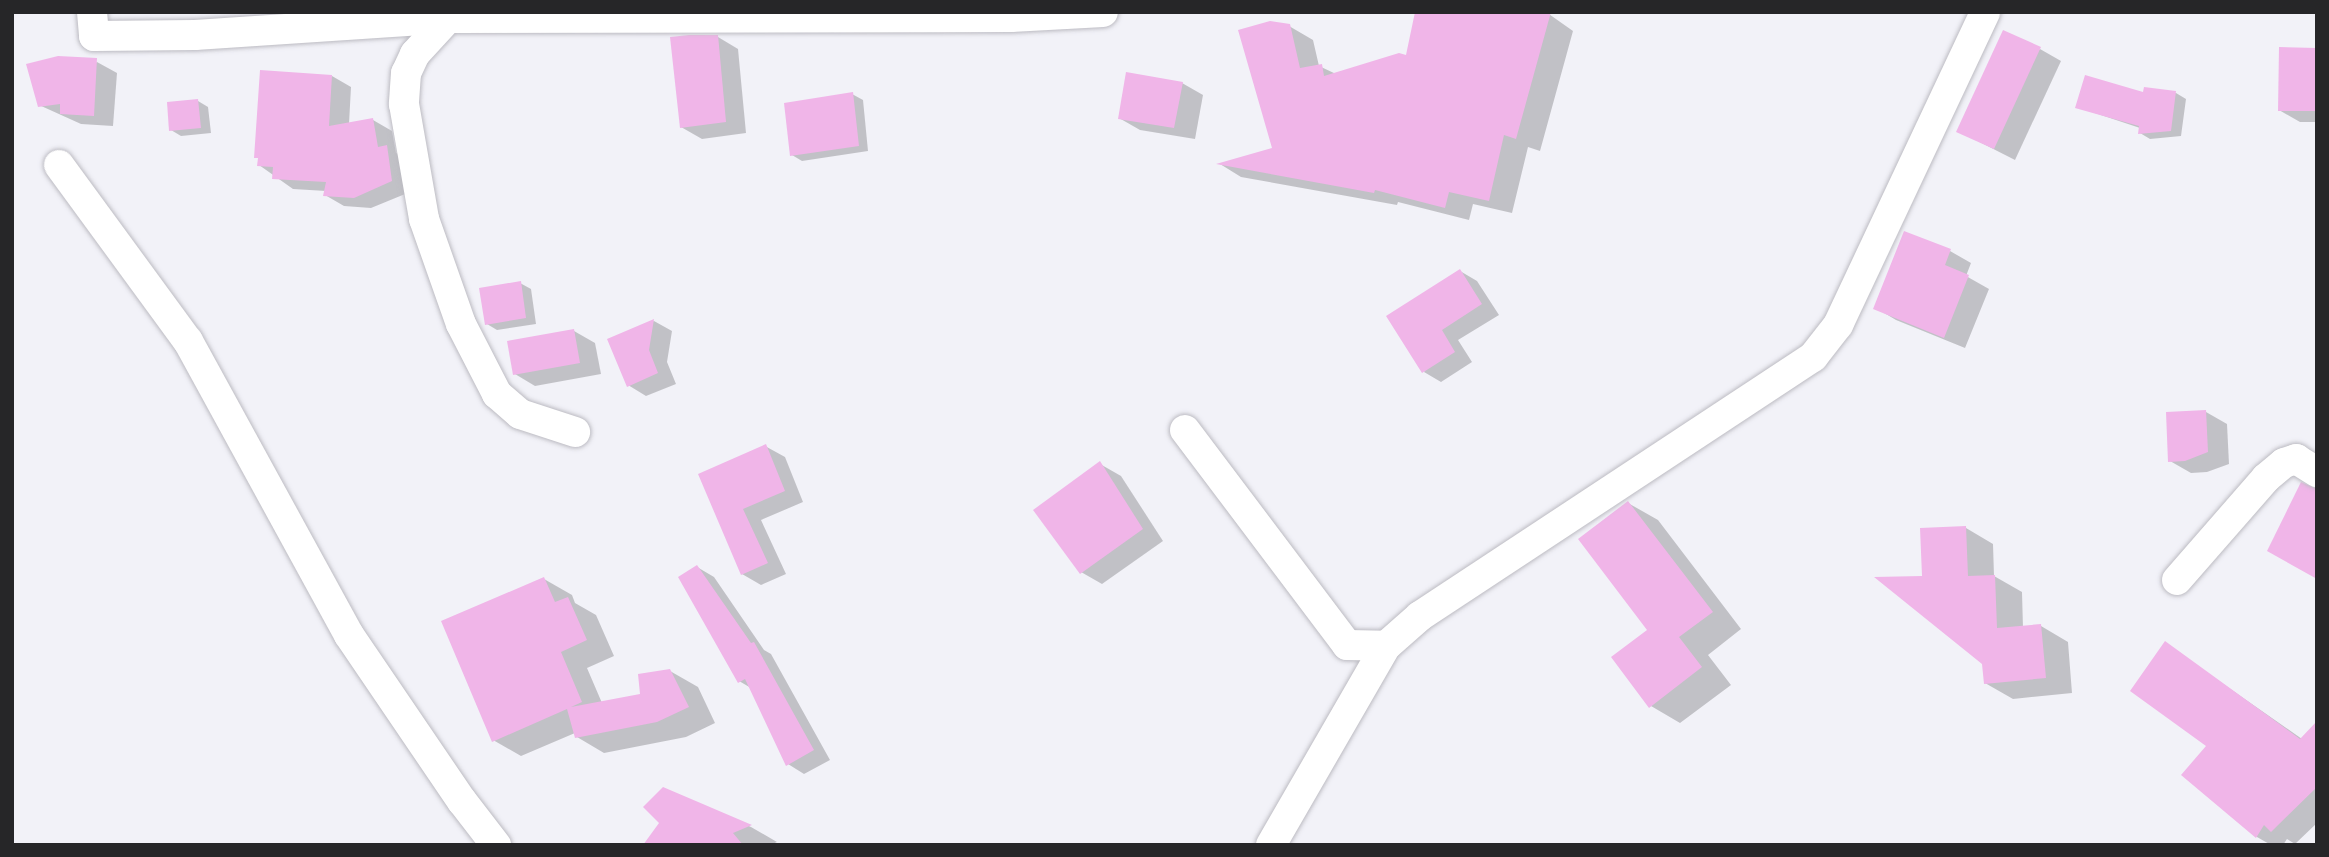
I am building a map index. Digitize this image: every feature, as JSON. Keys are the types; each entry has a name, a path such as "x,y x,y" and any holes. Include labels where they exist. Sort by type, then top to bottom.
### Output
{"street":[{"path":"92,12 94,36 195,35 447,15 1011,17 1103,12"},
{"path":"1271,845 1386,646 1420,616 1812,357 1838,325 1985,12"},
{"path":"447,15 415,54 406,74 404,104 424,219 461,324 497,394 520,414 575,432"},
{"path":"59,165 188,341 349,635 462,801 496,845"},
{"path":"1185,429 1348,645 1386,646"},
{"path":"2177,580 2266,478 2284,463 2296,459 2317,472"}],"building":[{"path":"1415,12 1551,12 1516,139 1504,135 1489,201 1449,192 1445,208 1375,190 1374,193 1216,164 1272,148 1238,30 1270,21 1290,24 1300,68 1322,64 1324,76 1399,53 1406,55"},
{"path":"2003,30 2041,47 1994,149 1956,132"},
{"path":"718,35 726,122 680,128 670,37"},
{"path":"2279,47 2317,48 2317,111 2278,111"},
{"path":"58,56 97,58 94,116 60,114 60,104 38,107 26,64"},
{"path":"260,70 332,75 329,126 373,118 378,147 387,145 392,181 354,198 323,196 326,182 272,179 273,167 257,166 258,158 254,158"},
{"path":"1126,72 1183,82 1174,128 1118,119"},
{"path":"2085,75 2143,92 2144,87 2176,91 2171,131 2138,134 2139,126 2075,108"},
{"path":"853,92 859,146 790,156 784,103"},
{"path":"198,99 201,128 169,131 167,102"},
{"path":"1904,231 1951,249 1945,265 1969,275 1944,338 1873,309"},
{"path":"1460,269 1482,304 1442,330 1455,352 1422,373 1386,316"},
{"path":"521,281 526,318 485,325 479,288"},
{"path":"654,319 649,350 658,373 627,387 607,339"},
{"path":"574,329 580,363 513,375 507,341"},
{"path":"2206,410 2208,452 2185,461 2168,462 2166,412"},
{"path":"766,444 785,491 743,509 768,563 741,575 698,474"},
{"path":"1100,461 1143,529 1080,574 1033,510"},
{"path":"2301,482 2317,489 2317,579 2267,551"},
{"path":"1628,501 1713,612 1679,637 1702,667 1649,708 1611,657 1647,630 1578,539"},
{"path":"1966,526 1968,576 1995,575 1997,628 2041,624 2046,678 1984,684 1982,664 1874,577 1922,576 1920,528"},
{"path":"697,565 751,643 754,642 814,750 786,766 745,679 738,683 678,577"},
{"path":"544,577 555,602 568,597 587,640 561,652 582,702 571,707 640,694 638,674 670,669 689,707 657,722 575,738 567,709 492,742 441,621"},
{"path":"2165,641 2300,739 2317,721 2317,787 2271,832 2264,825 2256,838 2181,775 2206,746 2130,691"},
{"path":"663,787 752,825 733,833 743,845 643,845 659,823 643,807"}]}
